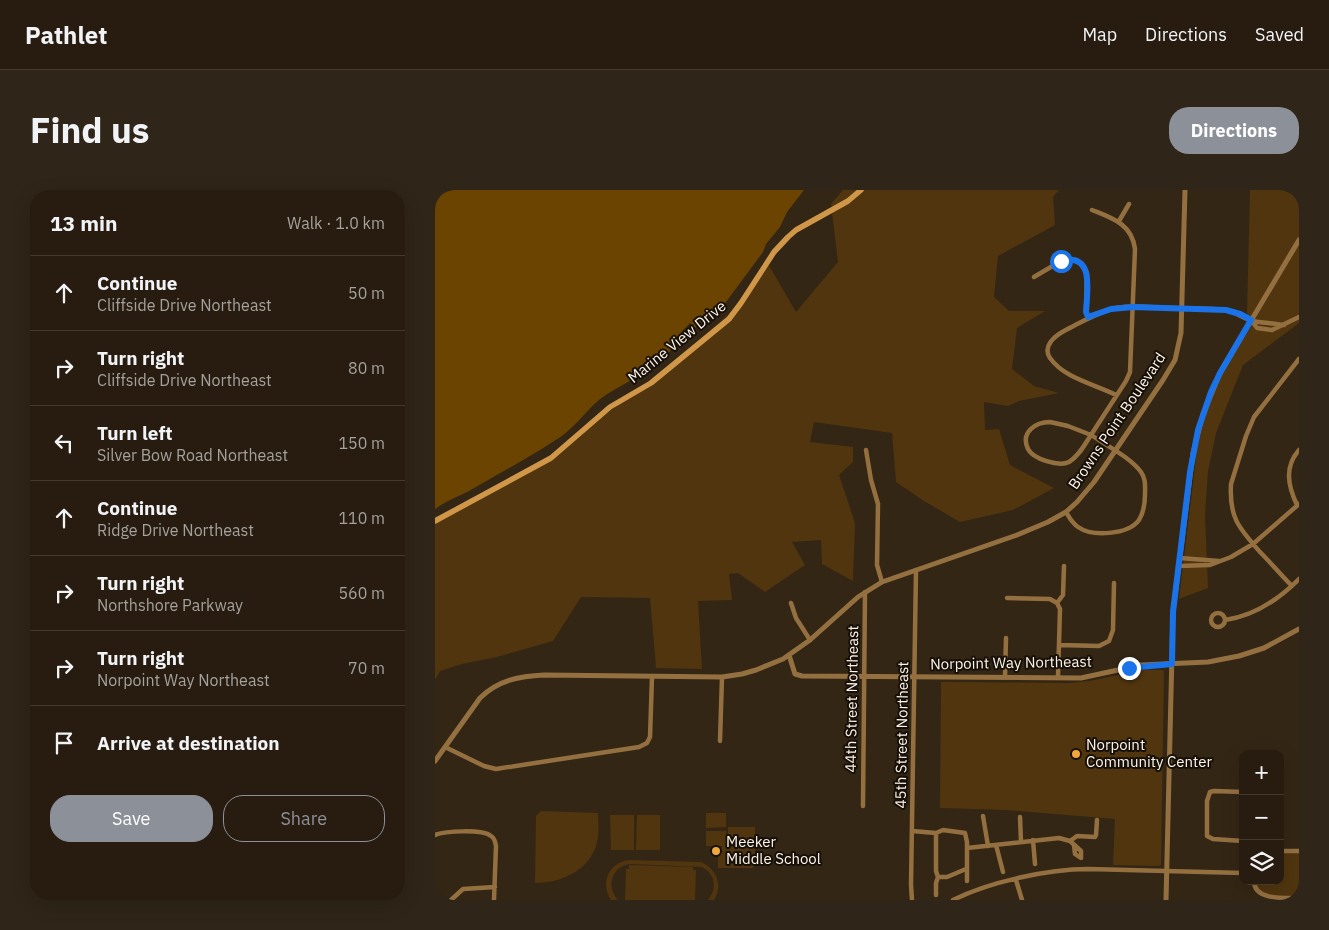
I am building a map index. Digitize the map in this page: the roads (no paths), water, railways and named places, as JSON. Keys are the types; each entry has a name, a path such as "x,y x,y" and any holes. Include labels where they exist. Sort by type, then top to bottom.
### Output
{"main road":[{"name":"Marine View Drive","path":"435,521 551,458 610,407 651,383 729,319 774,252 792,234 848,201 861,190"}],"street":[{"name":"Browns Point Boulevard","path":"435,761 480,698 487,691 507,681 518,677 544,675 722,677 760,669 789,655 810,640 840,611 882,582 1009,538 1065,512 1089,489 1175,360 1180,341 1185,190"},
{"path":"1119,221 1129,204"},
{"path":"1065,512 1077,526 1091,531 1121,531 1130,528 1138,521 1145,506 1145,482 1136,466 1091,435 1068,426 1043,423 1032,427 1027,433 1026,440 1028,449 1033,454 1052,463 1063,464 1074,458 1091,435 1130,372 1134,245 1129,231 1119,221 1092,210"},
{"path":"1166,900 1173,612 1190,472 1198,430 1211,392 1220,373 1299,240"},
{"path":"1034,277 1061,261 1075,260 1081,264 1087,273 1086,312 1088,317"},
{"path":"1116,395 1074,376 1054,362 1048,354 1048,348 1054,337 1088,317 1111,309 1133,307 1226,310 1267,324 1284,325 1299,317"},
{"path":"1292,586 1245,536 1237,524 1231,503 1231,484 1254,417 1299,359"},
{"path":"866,450 871,480 878,504 877,565 882,582"},
{"path":"1178,566 1210,566 1231,557 1253,544 1298,505 1289,488 1288,478 1291,463 1299,450"},
{"path":"1180,558 1219,561"},
{"path":"1057,603 1063,595 1065,566"},
{"name":"45th Street Northeast","path":"912,900 916,570"},
{"path":"1225,620 1239,618 1259,609 1278,597 1299,579"},
{"path":"1060,645 1099,646 1106,643 1111,637 1113,630 1114,583"},
{"name":"44th Street Northeast","path":"863,806 865,592"},
{"path":"1007,598 1050,599 1057,603 1060,609 1059,678"},
{"path":"791,603 796,618 810,640"},
{"name":"Norpoint Way Northeast","path":"789,655 795,674 799,675 1081,678 1141,666 1208,662 1239,656 1264,648 1299,629"},
{"path":"1005,678 1006,638"},
{"path":"445,747 484,766 496,769 639,747 649,741 651,732 652,677"},
{"path":"720,741 722,677"},
{"path":"1239,792 1213,791 1210,792 1207,801 1207,836 1210,839 1239,841"},
{"path":"983,816 988,846"},
{"path":"1020,817 1021,842"},
{"path":"1070,841 1077,836 1095,837 1097,820"},
{"path":"912,831 936,833 941,830 963,832 967,836 967,881"},
{"path":"435,835 449,832 479,833 489,834 493,838 496,846 495,900"},
{"path":"936,833 935,871 938,877 936,896"},
{"path":"967,848 1053,838 1070,841 1074,845 1075,854 1081,858 1080,869"},
{"path":"1033,840 1035,864"},
{"path":"996,845 1003,872"},
{"path":"1284,851 1299,851"},
{"path":"938,877 944,878 966,869"},
{"path":"953,900 971,892 1057,871 1080,869 1239,873"},
{"path":"1016,880 1022,900"},
{"path":"1254,885 1258,895 1264,898 1299,898"},
{"path":"451,900 463,889 495,887"}],"place":[{"name":"Norpoint Community Center","path":"1076,754"},
{"name":"Meeker Middle School","path":"716,851"}]}
